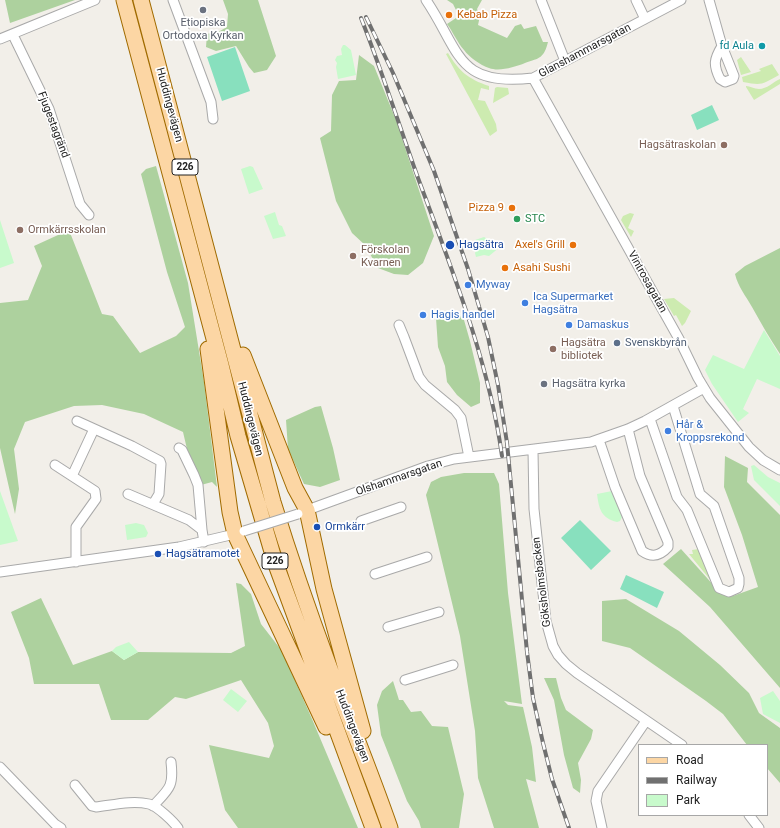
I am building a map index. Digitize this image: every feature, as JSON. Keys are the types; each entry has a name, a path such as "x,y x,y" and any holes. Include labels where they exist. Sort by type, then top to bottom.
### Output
{"main road":[{"name":"Huddingevägen","path":"142,2 228,328 257,447 286,543 329,666 373,779 390,828"},
{"name":"Huddingevägen","path":"125,5 238,436 275,562 373,828"},
{"path":"206,310 206,335 230,512 342,760 365,806"},
{"path":"228,328 240,347 295,488 368,748 373,779"}],"street":[{"path":"0,39 13,35 95,0"},
{"path":"173,0 211,102 212,119"},
{"name":"Glanshammarsgatan","path":"426,0 465,65 482,75 505,80 533,78 681,0"},
{"path":"541,0 565,61"},
{"path":"636,0 645,19"},
{"path":"709,0 722,46"},
{"name":"Fjugestagränd","path":"13,35 49,109 80,204 89,215"},
{"name":"Vintrosagatan","path":"533,78 679,339 710,398 749,447 763,460 780,470"},
{"path":"398,326 404,337 419,377 455,410 461,418 469,457"},
{"name":"Olshammarsgatan","path":"0,572 179,547 204,542 239,533 302,512 428,466 469,457 533,450 599,440 650,419 704,388"},
{"path":"650,419 677,497 687,510 719,588 729,592 738,588 739,578 714,506 700,494 673,406"},
{"path":"77,421 132,446 160,461 159,494 153,504"},
{"path":"72,476 94,429"},
{"path":"599,440 615,487 642,551 648,555 657,555 668,547 668,542 640,476 628,429"},
{"path":"179,448 182,450 198,485 204,542"},
{"name":"Göksholmsbacken","path":"533,450 534,509 546,621 553,646 558,655 572,669 680,744"},
{"path":"55,465 95,491 96,495 96,499 76,527 76,562"},
{"path":"128,494 189,520 202,530"},
{"path":"361,521 401,507"},
{"path":"375,574 427,557"},
{"path":"388,628 439,612"},
{"path":"405,680 453,665"},
{"path":"602,828 596,801 598,791 646,721"},
{"path":"153,806 169,788 172,774 171,762"},
{"path":"0,767 55,824 62,828"},
{"path":"75,785 89,803 96,807 138,802 153,806 178,828"},
{"path":"750,816 759,828"}],"green space":[{"path":"5,0 75,0 10,23"},
{"path":"223,0 258,0 276,56 267,70 254,73 236,46 216,51 206,47 207,34 220,31 227,27 228,14"},
{"path":"447,0 482,0 477,9 480,16 478,25 507,38 515,26 521,24 524,29 536,26 543,42 548,42 545,51 541,57 517,66 493,69 482,65 466,53 447,24 459,16 453,4"},
{"path":"343,45 351,50 356,75 338,79 336,67 337,63 335,60 337,56 342,55 341,49"},
{"path":"235,47 250,91 222,101 207,57"},
{"path":"448,53 460,70 475,80 489,86 489,90 481,88 478,100 485,101 496,124 497,131 490,136 446,54"},
{"path":"359,55 374,66 396,120 434,236 423,263 408,275 394,274 378,268 365,245 352,233 336,201 320,138 331,131 332,95 339,81 356,80"},
{"path":"741,57 751,72 741,75 737,60"},
{"path":"772,64 779,75 759,84 743,82 742,77 761,71 759,69"},
{"path":"780,79 780,84 754,100 746,87 748,86 762,89"},
{"path":"495,88 508,88 509,94 493,103"},
{"path":"712,105 719,120 697,130 691,115"},
{"path":"156,166 188,283 204,382 217,487 212,482 201,485 187,449 183,432 144,414 102,405 74,406 25,422 14,449 19,489 15,514 0,448 0,303 28,300 42,266 34,246 69,230 102,314 113,316 140,353 176,336 185,327 167,272 141,174 146,169"},
{"path":"250,166 253,167 263,189 249,194 241,169"},
{"path":"275,212 279,225 282,226 286,236 273,239 264,216"},
{"path":"630,213 634,214 628,228 634,231 631,237 621,220 623,216"},
{"path":"0,220 14,263 0,268"},
{"path":"484,237 495,243 499,242 501,244 500,247 489,256 484,255 476,257 475,253 477,248 475,240"},
{"path":"780,248 780,354 740,287 735,274 745,266"},
{"path":"674,298 691,311 682,326 664,299"},
{"path":"458,313 464,320 480,383 480,403 471,407 457,395 447,382 445,366 438,347 436,318 441,314"},
{"path":"764,330 780,356 780,389 757,379 743,409 749,413 738,422 712,384 705,370 713,355 744,369"},
{"path":"321,406 340,480 320,487 304,484 288,449 286,420 315,407"},
{"path":"725,456 748,468 747,482 780,515 780,688 710,607 663,564 681,549 716,588 730,597 758,587 742,535 724,487"},
{"path":"754,465 768,477 780,483 780,506 754,480 751,466"},
{"path":"464,473 494,473 499,484 508,593 522,704 504,701 508,705 523,707 532,747 536,782 526,779 539,828 494,828 478,778 475,731 460,636 426,495 431,482 441,477"},
{"path":"0,491 18,541 0,545"},
{"path":"612,491 622,517 620,521 617,522 607,518 604,515 600,508 597,494"},
{"path":"580,520 611,551 591,570 561,538"},
{"path":"136,523 144,525 148,533 146,537 127,540 125,525"},
{"path":"699,549 712,582 689,554 693,554 692,550"},
{"path":"626,575 664,592 657,608 620,589"},
{"path":"236,583 241,584 251,594 261,624 282,651 358,828 238,828 225,810 209,745 269,758 274,746 268,723 241,680 186,699 175,697 148,720 111,720 99,684 34,684 29,658 11,612 41,598 73,665 112,651 124,660 138,652 231,653 245,646"},
{"path":"626,599 679,631 720,665 749,693 759,713 780,728 780,783 768,769 768,744 746,744 723,714 706,701 630,648 602,641 602,601"},
{"path":"129,642 138,652 124,660 112,651 116,647"},
{"path":"544,678 556,678 566,710 593,730 591,739 578,763 581,780 580,793 573,788 564,755 554,700"},
{"path":"393,681 399,700 403,700 411,712 421,711 432,726 448,727 464,794 459,828 421,828 419,821 407,801 381,735 377,705 382,691"},
{"path":"231,689 247,701 238,712 223,700"},
{"path":"773,691 780,701 780,723 763,714 760,698"}],"railway":[{"path":"366,17 393,73 434,171 468,269 488,337 498,385 507,443 527,652 533,698 552,779 569,828"},
{"path":"361,18 468,315 488,385 502,456"}],"place":[{"name":"Etiopiska Ortodoxa Kyrkan","path":"203,10"},
{"name":"Kebab Pizza","path":"449,15"},
{"name":"fd Aula","path":"762,46"},
{"name":"Hagsätraskolan","path":"724,145"},
{"name":"Pizza 9","path":"512,208"},
{"name":"STC","path":"517,219"},
{"name":"Ormkärrsskolan","path":"20,230"},
{"name":"Hagsätra","path":"450,245"},
{"name":"Axel's Grill","path":"573,245"},
{"name":"Förskolan Kvarnen","path":"353,256"},
{"name":"Asahi Sushi","path":"505,268"},
{"name":"Myway","path":"468,285"},
{"name":"Ica Supermarket Hagsätra","path":"525,303"},
{"name":"Hagis handel","path":"423,315"},
{"name":"Damaskus","path":"569,325"},
{"name":"Svenskbyrån","path":"617,343"},
{"name":"Hagsätra bibliotek","path":"553,349"},
{"name":"Hagsätra kyrka","path":"544,384"},
{"name":"Hår & Kroppsrekond","path":"668,431"},
{"name":"Ormkärr","path":"317,527"},
{"name":"Hagsätramotet","path":"158,554"}]}
